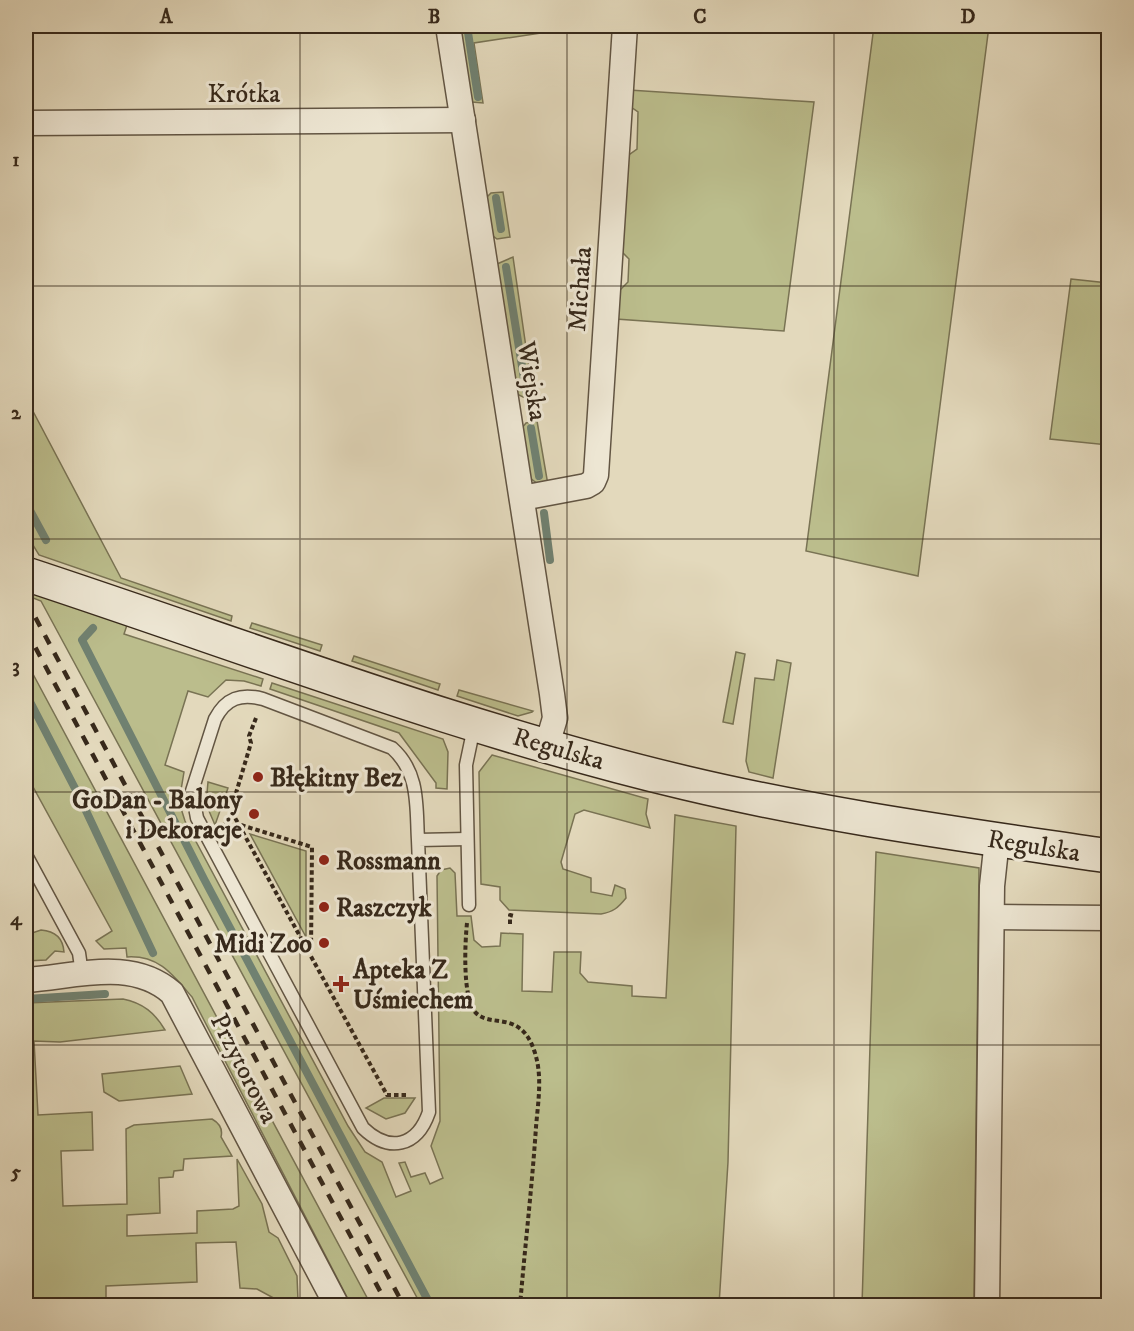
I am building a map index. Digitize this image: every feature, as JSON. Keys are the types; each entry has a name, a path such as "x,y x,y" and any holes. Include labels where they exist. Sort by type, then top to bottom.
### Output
{"street":[{"name":"Wiejska","path":"448,26 554,710 554,721 547,746"},
{"name":"Michała","path":"522,498 588,485 596,475 625,26"},
{"name":"Krótka","path":"26,123 463,120"},
{"name":"Regulska","path":"26,574 547,746 686,783 760,799 997,840 1108,856"},
{"path":"987,1305 992,917 997,840"},
{"path":"992,917 1108,918"},
{"name":"Przytorowa","path":"26,980 121,971 139,974 161,984 175,997 337,1305"}],"lane":[{"path":"238,697 256,698 392,748 403,759 414,782 418,840 429,1113 425,1124 411,1139 399,1143 382,1142 363,1128 194,808 194,783 220,709 238,697"},
{"path":"469,905 466,765 475,723"},
{"path":"418,840 467,839"},
{"path":"26,855 79,953 82,974"}],"path":[{"path":"259,711 249,736 251,743 233,802 234,816 241,824 387,1095 428,1094"},
{"path":"241,824 312,847 311,953"},
{"path":"469,905 465,941 470,1002 476,1013 519,1027 534,1050 539,1075 531,1198 519,1305"},
{"path":"510,924 510,915 514,916"}],"green space":[{"path":"460,26 587,26 474,43 483,103 472,102"},
{"path":"874,26 989,26 918,576 806,551"},
{"path":"629,90 814,102 784,331 616,319 617,293 628,282 629,259 620,250 626,157 637,149 638,112 628,105"},
{"path":"503,192 510,237 497,239 493,236 487,197 491,193"},
{"path":"513,257 533,396 523,397 517,394 497,264"},
{"path":"1071,279 1108,283 1108,445 1050,439"},
{"path":"26,398 121,578 232,616 231,621 39,555 33,545 26,542"},
{"path":"537,421 548,485 538,484 530,478 522,428 526,423"},
{"path":"31,591 128,622 124,634 263,679 261,686 244,681 226,680 208,697 188,691 165,765 184,772 179,802 185,821 348,1126 365,1152 382,1162 396,1197 411,1191 399,1163 405,1162 411,1177 425,1173 430,1184 443,1178 431,1146 440,1121 437,876 441,870 450,868 455,873 457,916 471,916 474,940 482,947 500,946 501,933 523,934 522,991 552,992 554,952 581,952 580,973 588,982 632,986 632,996 666,998 675,815 736,826 728,1162 719,1305 421,1305 41,601 33,598"},
{"path":"252,623 322,645 320,651 250,628"},
{"path":"736,652 745,654 733,724 723,722"},
{"path":"354,656 440,684 438,690 352,661"},
{"path":"777,660 791,663 773,778 749,772 746,761 755,678 774,680"},
{"path":"26,661 371,1305 351,1305 192,997 172,974 157,963 138,957 127,957 126,948 104,949 96,941 112,931 26,774"},
{"path":"272,683 443,739 448,752 447,789 436,788 436,783 399,733 270,689"},
{"path":"459,690 533,711 518,716 457,696"},
{"path":"492,755 648,799 646,814 650,828 584,810 575,814 561,862 563,869 591,878 591,892 612,896 615,885 625,889 626,898 618,907 601,914 509,910 500,900 500,887 481,884 479,772"},
{"path":"208,782 228,788 215,825 206,804"},
{"path":"250,834 306,851 306,937"},
{"path":"876,852 979,868 974,1305 862,1305"},
{"path":"41,930 57,936 64,952 55,951 46,960 26,961 26,935"},
{"path":"123,999 137,1003 148,1010 165,1030 60,1042 34,1041 38,1115 92,1112 93,1150 61,1151 63,1206 127,1204 126,1129 134,1125 212,1119 220,1126 221,1137 232,1156 184,1159 183,1170 174,1171 173,1177 159,1178 160,1213 127,1215 127,1236 197,1233 197,1211 233,1209 239,1206 237,1159 262,1204 269,1232 278,1238 297,1276 298,1301 279,1301 257,1289 240,1288 236,1242 196,1243 197,1282 106,1286 106,1305 26,1305 26,1003"},
{"path":"180,1066 192,1094 119,1101 104,1092 102,1074"},
{"path":"384,1098 415,1098 405,1113 386,1119 366,1108"}],"waterway":[{"path":"467,26 478,97"},
{"path":"496,198 501,229"},
{"path":"506,267 526,391"},
{"path":"531,428 539,476"},
{"path":"26,503 46,540"},
{"path":"544,513 550,560"},
{"path":"93,628 82,640 204,879 431,1306"},
{"path":"26,694 79,796 153,953"},
{"path":"26,999 105,994"}],"railway":[{"path":"26,600 404,1306"},
{"path":"26,630 388,1306"}],"place":[{"name":"Błękitny Bez","path":"258,777"},
{"name":"GoDan - Balony i Dekoracje","path":"254,814"},
{"name":"Rossmann","path":"324,860"},
{"name":"Raszczyk","path":"324,907"},
{"name":"Midi Zoo","path":"324,943"},
{"name":"Apteka Z Uśmiechem","path":"341,984"}]}
